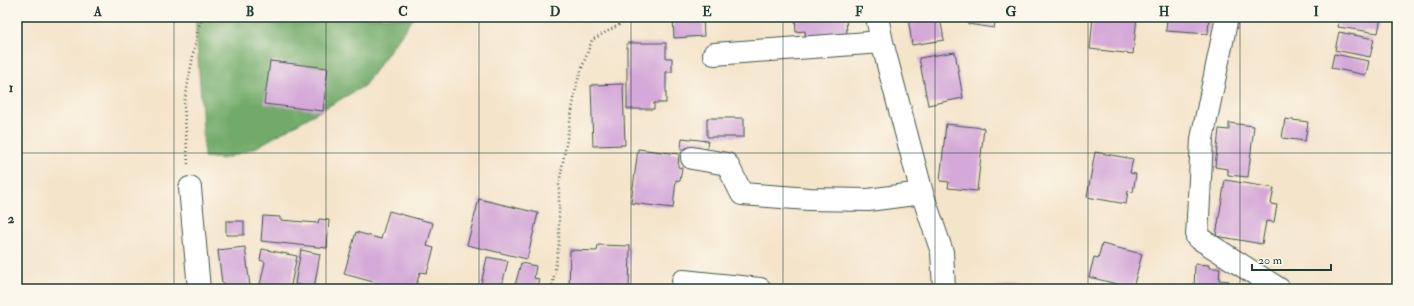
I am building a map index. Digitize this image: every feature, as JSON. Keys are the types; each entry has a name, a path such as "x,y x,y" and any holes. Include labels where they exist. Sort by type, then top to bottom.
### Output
{"street":[{"path":"877,17 882,42 922,193 942,252 944,289"},
{"path":"1227,17 1202,139 1197,237 1279,289"},
{"path":"714,54 882,42"},
{"path":"692,158 727,164 742,194 809,199 868,200 922,193"},
{"path":"190,188 199,289"},
{"path":"683,281 760,289"}],"path":[{"path":"190,188 184,105 198,28 203,17"},
{"path":"552,289 558,243 559,184 577,82 592,40 633,17"}],"green space":[{"path":"195,17 414,17 364,86 255,148 223,159 204,157"}],"building":[{"path":"673,17 703,17 704,36 674,38"},
{"path":"795,17 846,17 847,36 806,40 805,31 796,32"},
{"path":"908,17 940,17 944,40 912,45"},
{"path":"969,17 996,17 994,28 968,24"},
{"path":"1093,17 1137,17 1133,54 1090,49"},
{"path":"1167,17 1209,17 1208,34 1166,31"},
{"path":"1340,17 1381,17 1378,33 1338,27"},
{"path":"1339,32 1374,39 1370,57 1335,50"},
{"path":"627,43 666,43 666,58 672,58 672,72 666,72 666,103 654,103 654,109 627,109"},
{"path":"955,52 963,98 928,105 919,58"},
{"path":"1334,54 1369,61 1366,75 1331,68"},
{"path":"270,61 328,68 323,111 264,104"},
{"path":"623,84 625,145 593,146 591,85"},
{"path":"707,118 744,118 744,137 707,137"},
{"path":"1285,119 1308,122 1305,141 1282,138"},
{"path":"1229,123 1254,126 1248,177 1228,175 1228,169 1215,167 1219,129 1229,130"},
{"path":"946,124 984,128 977,191 948,188 949,182 940,181"},
{"path":"682,138 708,141 706,152 681,149"},
{"path":"638,149 679,154 678,167 682,168 680,181 676,180 673,208 631,203"},
{"path":"1095,152 1133,159 1130,173 1136,174 1133,192 1128,191 1126,204 1087,197"},
{"path":"1225,180 1274,188 1271,204 1277,205 1274,222 1266,221 1262,244 1216,236"},
{"path":"479,199 538,213 527,259 467,245"},
{"path":"389,211 433,223 427,246 434,248 427,273 420,272 415,289 399,289 344,274 356,232 381,239"},
{"path":"263,216 280,217 280,220 318,223 319,219 329,220 327,248 261,241"},
{"path":"226,221 244,221 244,235 226,235"},
{"path":"1102,244 1142,254 1133,288 1089,277 1094,257 1098,258"},
{"path":"598,245 630,246 629,289 569,289 570,250 597,251"},
{"path":"245,247 250,286 226,289 225,283 222,283 218,250"},
{"path":"262,249 297,256 290,289 259,289 265,262 260,260"},
{"path":"301,250 320,254 314,288 295,284"},
{"path":"487,257 508,261 501,289 480,289"},
{"path":"521,263 536,266 534,278 539,279 536,289 514,289"},
{"path":"1195,264 1209,265 1209,268 1220,268 1219,280 1229,281 1229,289 1194,289"},
{"path":"995,286 1029,287 1028,289 995,289"}]}
